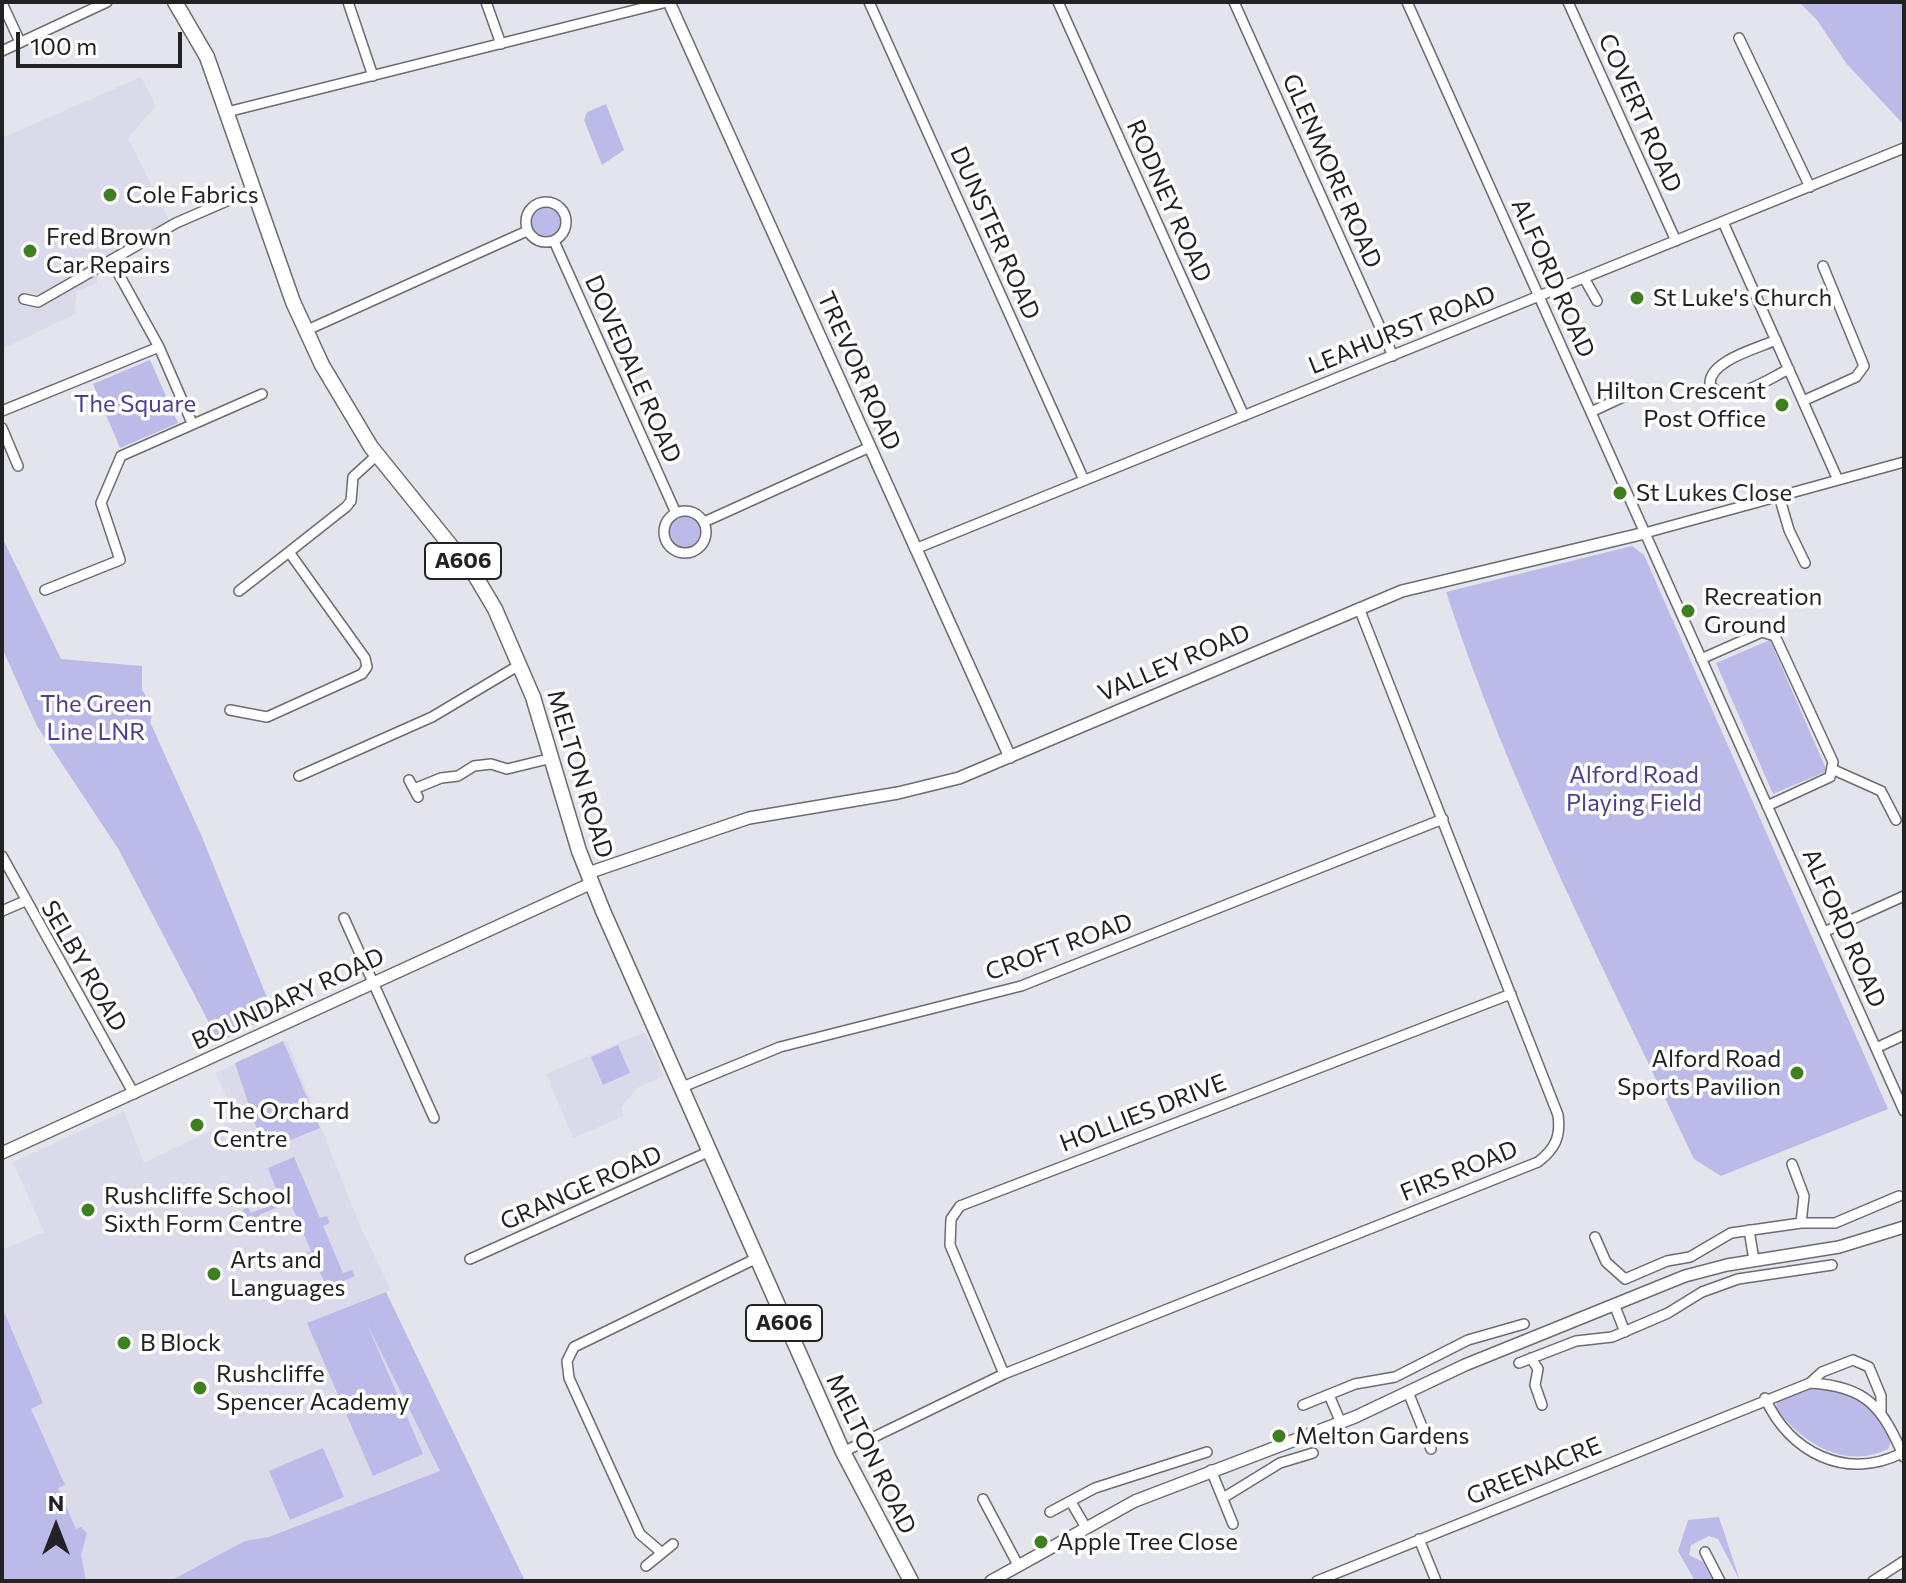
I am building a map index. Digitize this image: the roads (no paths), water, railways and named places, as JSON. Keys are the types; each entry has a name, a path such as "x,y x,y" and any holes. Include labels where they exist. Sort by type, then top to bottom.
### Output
{"main road":[{"name":"MELTON ROAD","path":"175,2 207,57 252,190 305,331 354,421 377,455 476,577 521,664 590,878 755,1259 843,1452 911,1581"}],"street":[{"path":"2,51 107,2"},
{"path":"348,2 373,76"},
{"path":"486,2 501,44"},
{"path":"227,112 668,2"},
{"name":"TREVOR ROAD","path":"668,2 1010,757"},
{"name":"DUNSTER ROAD","path":"869,2 1084,480"},
{"name":"RODNEY ROAD","path":"1058,2 1244,416"},
{"name":"GLENMORE ROAD","path":"1234,2 1393,356"},
{"name":"ALFORD ROAD","path":"1407,2 1904,1111"},
{"name":"COVERT ROAD","path":"1568,2 1676,241"},
{"path":"2,3 20,42"},
{"path":"1739,38 1810,187"},
{"name":"LEAHURST ROAD","path":"915,549 1904,148"},
{"path":"24,299 38,302 62,295 176,223 252,190"},
{"path":"550,202 561,208 566,220 564,233 554,241 542,242 527,231 525,219 531,207 550,202"},
{"path":"1723,222 1838,480"},
{"path":"305,331 527,231"},
{"name":"DOVEDALE ROAD","path":"554,241 676,513"},
{"path":"112,262 159,347 192,423"},
{"path":"1803,401 1856,377 1864,366 1823,266"},
{"path":"1584,278 1597,301"},
{"path":"1776,340 1716,367 1709,377 1710,385 1718,393 1729,395 1789,369"},
{"path":"2,411 159,347"},
{"path":"45,590 120,560 101,503 116,462 129,450 262,394"},
{"path":"1591,412 1623,397"},
{"path":"2,428 5,445 18,466"},
{"path":"704,522 870,447"},
{"path":"1904,452 1904,462"},
{"path":"239,591 346,507 356,473 377,455"},
{"name":"VALLEY ROAD","path":"590,878 749,818 898,793 959,778 1359,608 1440,580 1645,533 1904,462"},
{"path":"1779,496 1789,530 1805,563"},
{"path":"676,513 695,513 704,522 704,542 694,551 681,553 670,547 664,535 666,522 676,513"},
{"path":"230,710 267,717 362,674 367,667 365,658 289,552"},
{"name":"FIRS ROAD","path":"843,1452 1004,1374 1547,1155 1559,1136 1558,1115 1359,608"},
{"path":"1701,659 1762,632 1775,636 1834,770 1881,791 1896,820"},
{"path":"299,776 432,717 521,664"},
{"path":"414,789 441,778 458,776 474,766 491,764 507,769 552,758"},
{"path":"1767,806 1830,777 1834,770"},
{"name":"CROFT ROAD","path":"680,1088 780,1047 1021,986 1443,819"},
{"name":"SELBY ROAD","path":"2,856 134,1094"},
{"name":"BOUNDARY ROAD","path":"2,1153 373,984 590,878"},
{"path":"1824,932 1904,896"},
{"path":"2,911 25,901"},
{"path":"344,918 434,1118"},
{"name":"HOLLIES DRIVE","path":"1004,1374 950,1245 949,1228 960,1206 1511,994"},
{"path":"1876,1048 1904,1035"},
{"name":"GRANGE ROAD","path":"470,1259 708,1152"},
{"path":"1792,1164 1804,1196 1801,1223"},
{"path":"1595,1237 1606,1262 1625,1279 1667,1261 1690,1257 1731,1233 1801,1223 1835,1223 1899,1196"},
{"path":"991,1581 1005,1578 1018,1565 1085,1526 1211,1470 1341,1423 1685,1276 1754,1260 1839,1247 1904,1227"},
{"path":"1749,1230 1754,1260"},
{"path":"662,1553 640,1534 569,1378 567,1361 574,1347 755,1259"},
{"path":"1519,1363 1576,1341 1625,1332 1668,1313 1702,1292 1738,1279 1832,1265"},
{"path":"1614,1304 1625,1332"},
{"path":"1303,1405 1355,1384 1395,1377 1468,1340 1524,1324"},
{"path":"1531,1358 1538,1369 1535,1385 1542,1405"},
{"name":"GREENACRE","path":"1810,1383 1822,1372 1853,1360 1869,1367 1881,1396 1881,1412"},
{"name":"GREENACRE","path":"1317,1581 1765,1398 1810,1383 1839,1385 1864,1395 1881,1412 1903,1455 1883,1463 1857,1465 1832,1461 1806,1450 1787,1434 1765,1398"},
{"path":"1408,1392 1431,1449"},
{"path":"1329,1395 1341,1423"},
{"path":"1050,1512 1095,1488 1120,1483 1207,1452"},
{"path":"1223,1498 1280,1463 1313,1453"},
{"path":"1211,1470 1233,1524"},
{"path":"983,1499 1018,1565"},
{"path":"1071,1502 1085,1526"},
{"path":"1419,1539 1436,1581"},
{"path":"646,1566 673,1544"},
{"path":"1705,1552 1720,1581"},
{"path":"1873,1581 1904,1561"}],"place":[{"name":"Cole Fabrics","path":"110,195"},
{"name":"Fred Brown Car Repairs","path":"30,251"},
{"name":"St Luke's Church","path":"1637,298"},
{"name":"Hilton Crescent Post Office","path":"1782,405"},
{"name":"St Lukes Close","path":"1620,493"},
{"name":"Recreation Ground","path":"1688,611"},
{"name":"Alford Road Sports Pavilion","path":"1797,1073"},
{"name":"The Orchard Centre","path":"197,1125"},
{"name":"Rushcliffe School Sixth Form Centre","path":"88,1210"},
{"name":"Arts and Languages","path":"214,1274"},
{"name":"B Block","path":"124,1343"},
{"name":"Rushcliffe Spencer Academy","path":"200,1388"},
{"name":"Melton Gardens","path":"1279,1436"},
{"name":"Apple Tree Close","path":"1041,1542"}],"park label":[{"name":"The Square","path":"135,404"},
{"name":"The Green Line LNR","path":"96,718"},
{"name":"Alford Road Playing Field","path":"1634,789"}]}
